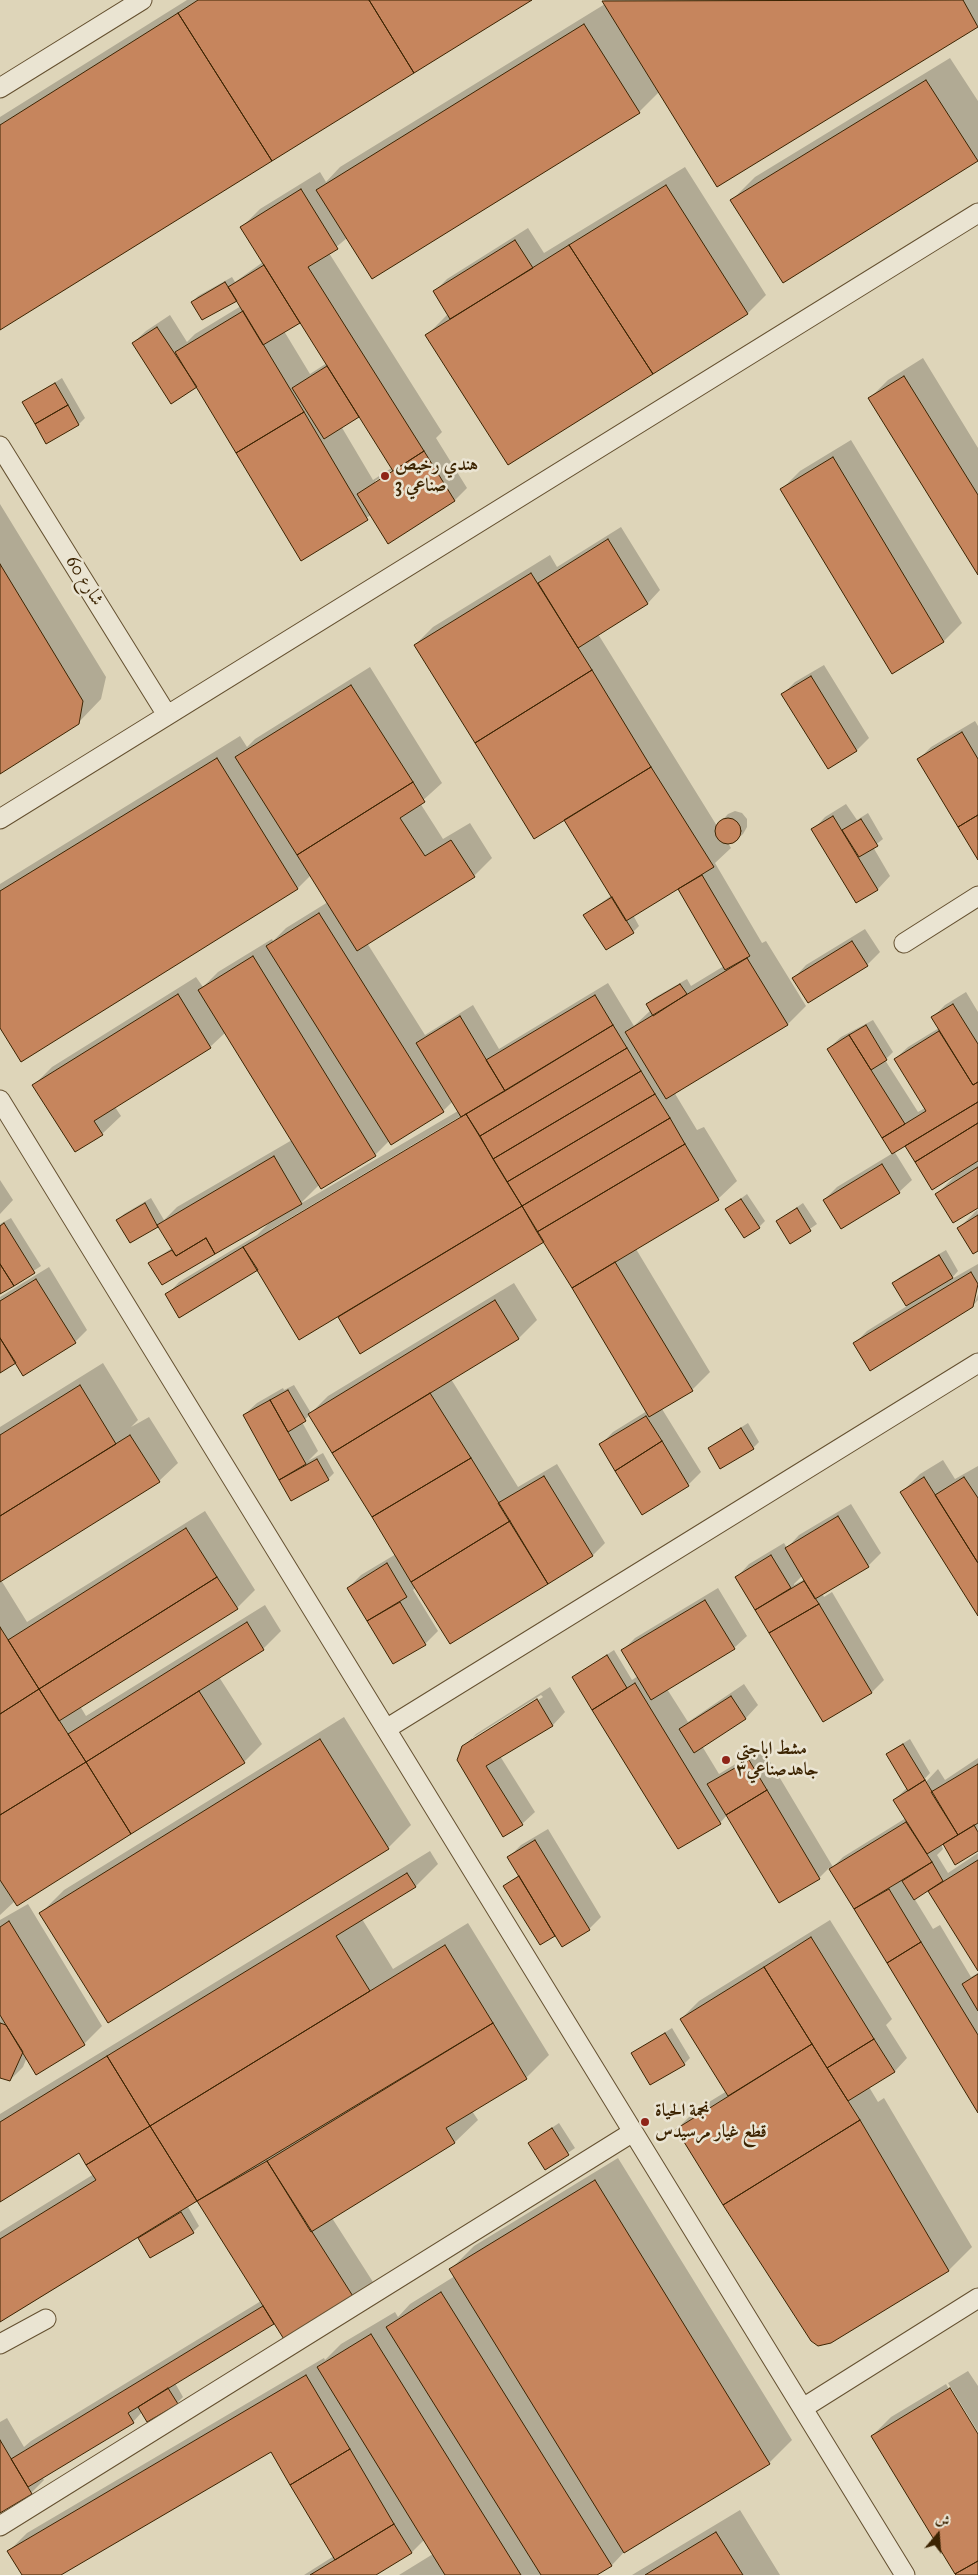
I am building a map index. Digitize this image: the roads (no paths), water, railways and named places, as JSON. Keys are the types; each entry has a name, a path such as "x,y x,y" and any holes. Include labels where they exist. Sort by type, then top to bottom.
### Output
{"lane":[{"path":"0,88 142,0"},
{"path":"0,819 978,214"},
{"name":"شارع 60","path":"0,446 167,715"},
{"path":"904,943 978,896"},
{"path":"0,1100 905,2575"},
{"path":"386,1730 978,1363"},
{"path":"0,2526 633,2132"},
{"path":"803,2408 978,2298"},
{"path":"0,2344 46,2319"}],"place":[{"name":"هندي رخيص صناعي 3","path":"385,476"},
{"name":"مشط اباجتي جاهدصناعي٣","path":"726,1760"},
{"name":"نجمة الحياة قطع غيار مرسيدس","path":"645,2122"}]}
